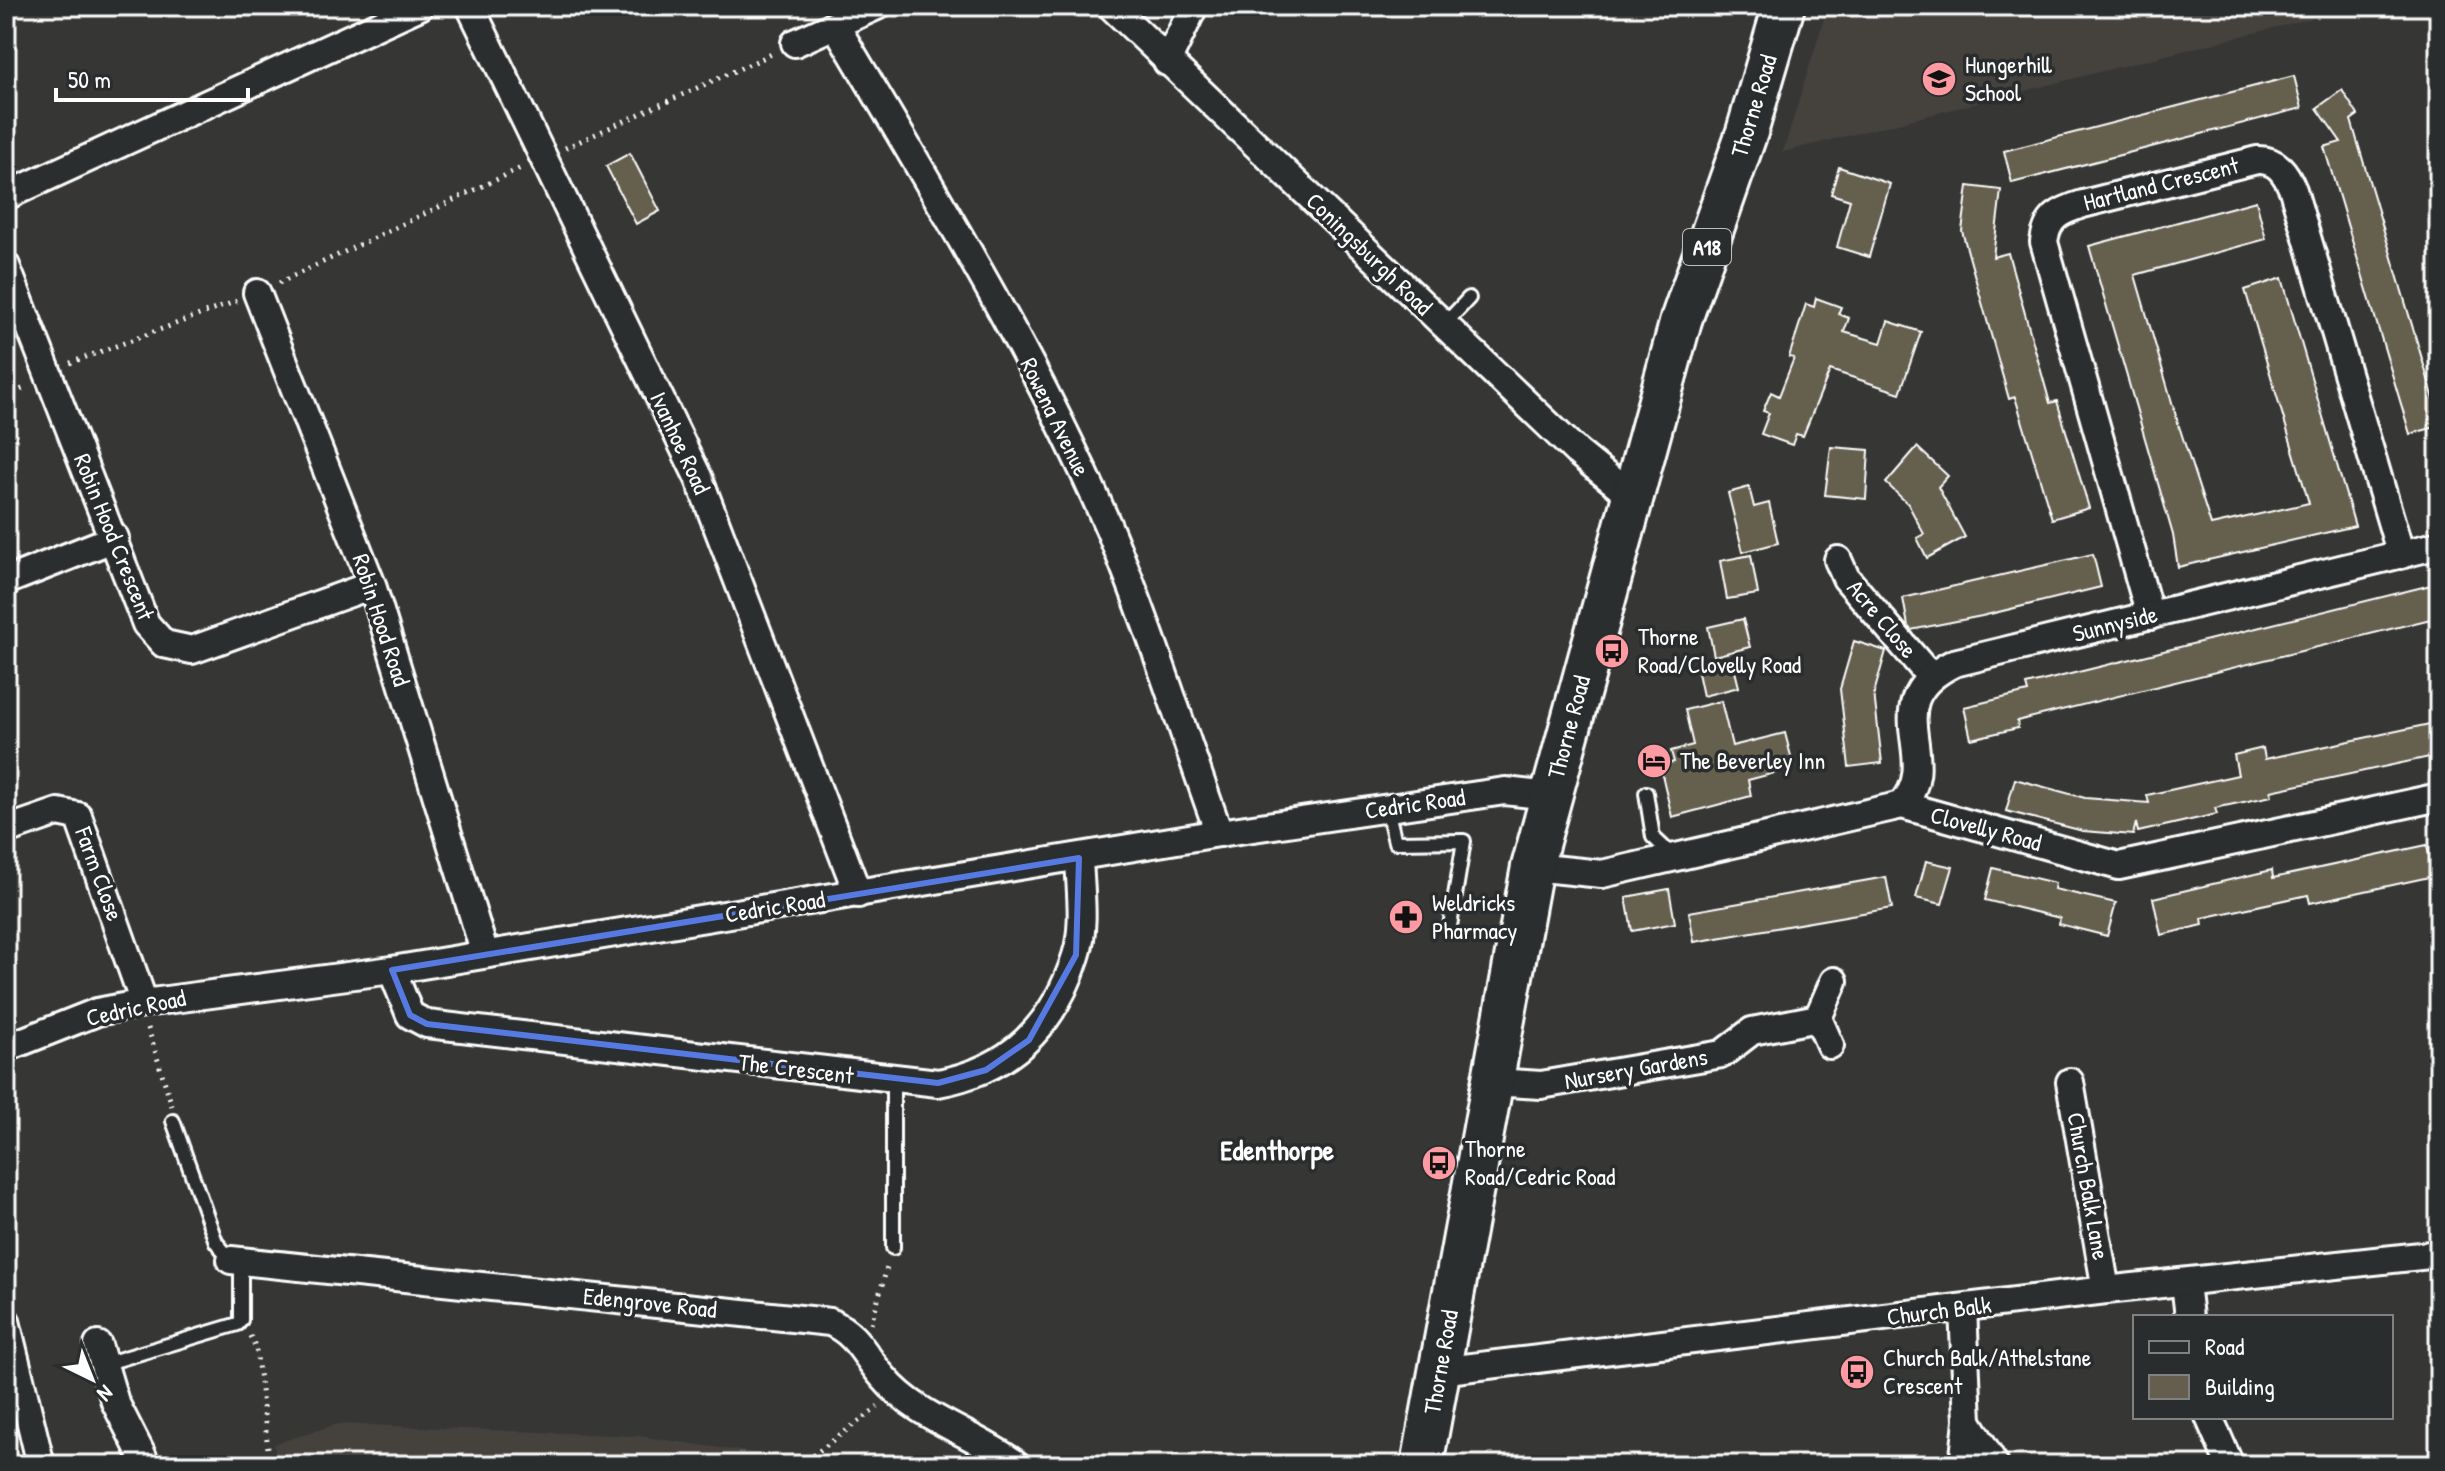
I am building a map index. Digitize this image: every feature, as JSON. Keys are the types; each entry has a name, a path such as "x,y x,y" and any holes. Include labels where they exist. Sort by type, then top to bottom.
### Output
{"main road":[{"name":"Thorne Road","path":"1422,1465 1532,867 1681,320 1747,132 1784,6"}],"street":[{"path":"6,196 420,6"},
{"name":"Ivanhoe Road","path":"470,6 699,479 858,894"},
{"path":"795,43 877,6"},
{"name":"Coningsburgh Road","path":"1111,6 1577,452 1619,486 1634,490"},
{"path":"1167,62 1194,6"},
{"name":"Rowena Avenue","path":"836,26 998,303 1110,532 1219,833"},
{"name":"Hartland Crescent","path":"2150,616 2044,242 2045,231 2048,221 2057,214 2083,204 2257,160 2266,160 2282,169 2293,190 2401,555"},
{"name":"Robin Hood Crescent","path":"6,266 115,538 146,624 164,644 192,650 372,585"},
{"name":"Robin Hood Road","path":"257,293 372,585 485,954"},
{"path":"6,581 115,538"},
{"name":"Sunnyside","path":"1929,675 1954,663 2439,545"},
{"name":"Acre Close","path":"1838,560 1846,578 1929,675"},
{"path":"1902,805 1914,792 1918,773 1911,720 1916,698 1929,675"},
{"name":"Cedric Road","path":"6,1048 97,1012 144,1003 392,970 1387,808 1505,791 1550,796"},
{"name":"Clovelly Road","path":"1532,867 1602,874 1902,805 2119,866 2439,797"},
{"name":"Farm Close","path":"6,830 58,812 78,816 144,1003"},
{"name":"The Crescent","path":"392,970 410,1015 427,1024 938,1083 967,1078 1005,1060 1029,1040 1045,1018 1076,955 1081,912 1079,858"},
{"path":"1830,1045 1818,1018 1834,981"},
{"name":"Nursery Gardens","path":"1493,1082 1541,1085 1722,1054 1752,1031 1818,1018"},
{"name":"Church Balk Lane","path":"2070,1082 2106,1290"},
{"name":"Church Balk","path":"1439,1371 2106,1290 2439,1254"},
{"name":"Edengrove Road","path":"236,1260 830,1322 849,1331 864,1347 883,1378 915,1408 989,1444 1017,1465"},
{"path":"2185,1283 2189,1315"},
{"path":"1963,1308 1968,1421 1963,1465"},
{"path":"6,1321 41,1465"},
{"path":"101,1355 115,1402 147,1465"},
{"path":"2210,1419 2230,1465"},
{"path":"1968,1421 1995,1465"}],"lane":[{"path":"1443,325 1469,298"},
{"path":"1646,793 1653,837 1675,858"},
{"path":"1387,808 1395,842 1464,841 1450,926"},
{"path":"893,1080 893,1248"},
{"path":"101,1355 241,1320 236,1260 216,1242 173,1121"}],"path":[{"path":"6,396 34,385 47,372 257,293 795,43"},
{"path":"144,1003 150,1041 174,1112 173,1121"},
{"path":"864,1347 893,1248"},
{"path":"241,1320 256,1348 270,1465"},
{"path":"800,1465 898,1392"}],"highlighted area":[{"path":"1079,858 1076,955 1029,1040 986,1070 938,1083 427,1024 410,1015 392,970 485,954"}],"shaded area":[{"name":"Hungerhill School","path":"1828,6 2360,6 1783,152"},
{"path":"338,1424 638,1436 795,1459 795,1465 277,1465 274,1444"}],"building":[{"path":"2294,76 2302,108 2012,183 2004,151"},
{"path":"2342,90 2358,115 2351,120 2439,416 2439,426 2410,434 2324,147 2341,142 2317,108"},
{"path":"630,153 660,211 636,224 606,166"},
{"path":"1839,167 1890,184 1869,257 1837,247 1850,200 1831,194"},
{"path":"1968,186 2001,190 1993,257 2008,253 2050,403 2057,401 2089,508 2052,519 2015,397 2009,399 1962,231"},
{"path":"2256,201 2266,239 2135,275 2178,423 2211,525 2309,503 2245,290 2282,278 2355,526 2178,567 2173,535 2089,246"},
{"path":"1816,298 1841,307 1838,314 1849,318 1844,332 1881,343 1888,321 1921,332 1900,393 1830,370 1803,436 1796,434 1792,445 1761,434 1769,413 1763,411 1771,392 1779,396 1794,358 1789,357 1806,304 1814,307"},
{"path":"1831,447 1869,450 1866,499 1825,495"},
{"path":"1917,447 1948,476 1938,487 1965,537 1927,558 1917,538 1924,534 1908,504 1886,483"},
{"path":"1749,487 1754,507 1769,503 1778,543 1743,552 1728,493"},
{"path":"2093,554 2101,587 1982,616 1911,630 1908,626 1903,598"},
{"path":"1751,555 1758,594 1727,599 1720,561"},
{"path":"2439,583 2439,617 2017,721 2018,728 1971,739 1964,707 2028,692 2026,685"},
{"path":"1743,619 1750,647 1714,656 1708,627"},
{"path":"1854,641 1886,651 1874,693 1882,763 1849,767 1840,689"},
{"path":"1732,659 1739,687 1703,696 1697,668"},
{"path":"1721,701 1732,746 1785,733 1794,768 1748,780 1751,796 1672,817 1660,766 1674,762 1671,751 1693,745 1685,710"},
{"path":"2439,722 2439,755 2271,791 2272,796 2215,808 2217,814 2138,832 2136,823 2133,835 2083,831 2006,811 2015,779 2085,798 2149,803 2147,795 2238,775 2234,755 2263,748 2265,759"},
{"path":"2427,845 2434,876 2310,903 2308,895 2202,918 2203,925 2161,935 2153,898 2272,870 2273,878"},
{"path":"1926,861 1953,867 1942,904 1916,898"},
{"path":"1993,868 2055,883 2054,889 2116,903 2107,936 2059,924 2060,918 1985,900"},
{"path":"1886,877 1892,908 1694,942 1689,912"},
{"path":"1669,889 1675,923 1632,931 1626,897"}],"place":[{"name":"Hungerhill School","path":"1939,79"},
{"name":"Thorne Road/Clovelly Road","path":"1612,651"},
{"name":"The Beverley Inn","path":"1654,761"},
{"name":"Weldricks Pharmacy","path":"1406,917"},
{"name":"Thorne Road/Cedric Road","path":"1439,1163"},
{"name":"Church Balk/Athelstane Crescent","path":"1857,1372"}],"district":[{"name":"Edenthorpe","path":"1277,1150"}]}
